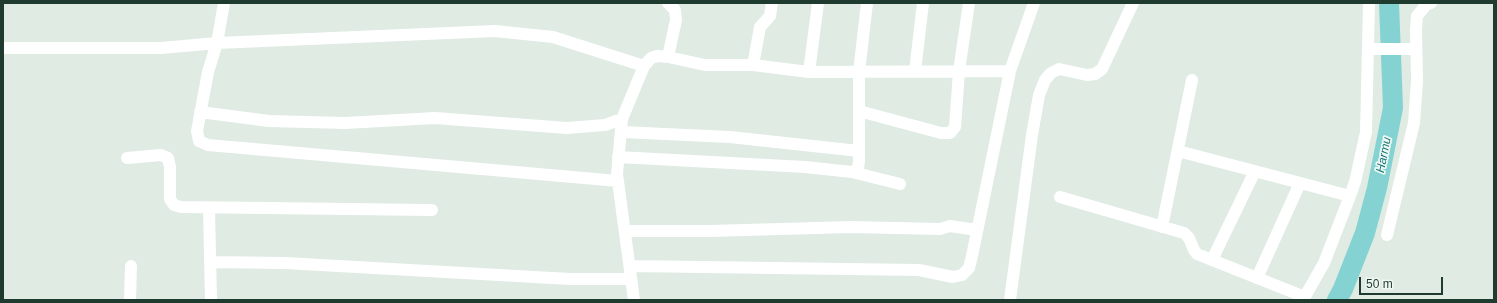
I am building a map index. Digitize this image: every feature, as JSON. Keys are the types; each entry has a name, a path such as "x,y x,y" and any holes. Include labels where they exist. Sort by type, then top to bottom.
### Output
{"street":[{"path":"224,3 200,112 197,131 199,141 208,145 618,181"},
{"path":"668,3 676,10 676,20 668,57"},
{"path":"753,65 760,27 770,16 772,3"},
{"path":"809,72 818,3"},
{"path":"852,172 858,168 859,72 867,3"},
{"path":"915,72 923,3"},
{"path":"859,111 941,133 950,133 955,127 959,71 969,3"},
{"path":"630,266 919,270 953,278 962,275 968,268 977,230 1010,71 1034,3"},
{"path":"1010,300 1032,135 1039,94 1044,80 1051,73 1059,69 1087,75 1095,74 1102,69 1133,3"},
{"path":"1060,197 1184,233 1189,238 1197,254 1304,298 1324,263 1355,182 1366,132 1374,49 1369,3"},
{"path":"1386,235 1414,123 1417,82 1417,16 1426,5 1431,3"},
{"path":"3,48 161,48 216,43 495,31 553,37 644,66"},
{"path":"1374,49 1416,49"},
{"path":"634,300 618,181 618,157 622,132 622,119 644,66 651,58 657,56 705,65 753,65 809,72 1010,71"},
{"path":"1162,227 1192,80"},
{"path":"200,112 269,121 345,123 435,118 566,128 605,125 622,119"},
{"path":"622,132 730,137 859,151"},
{"path":"1178,151 1350,196"},
{"path":"128,158 161,155 168,158 170,167 170,199 174,205 209,208 432,210"},
{"path":"618,157 668,158 805,167 852,172 900,184"},
{"path":"1212,260 1255,171"},
{"path":"1257,278 1300,183"},
{"path":"209,208 211,300"},
{"path":"625,231 710,231 851,227 940,229 950,226 977,230"},
{"path":"210,262 284,263 570,279 632,279"},
{"path":"130,300 131,266"}],"waterway":[{"name":"Harmu","path":"1337,300 1343,289 1365,233 1377,188 1393,108 1389,3"}]}
